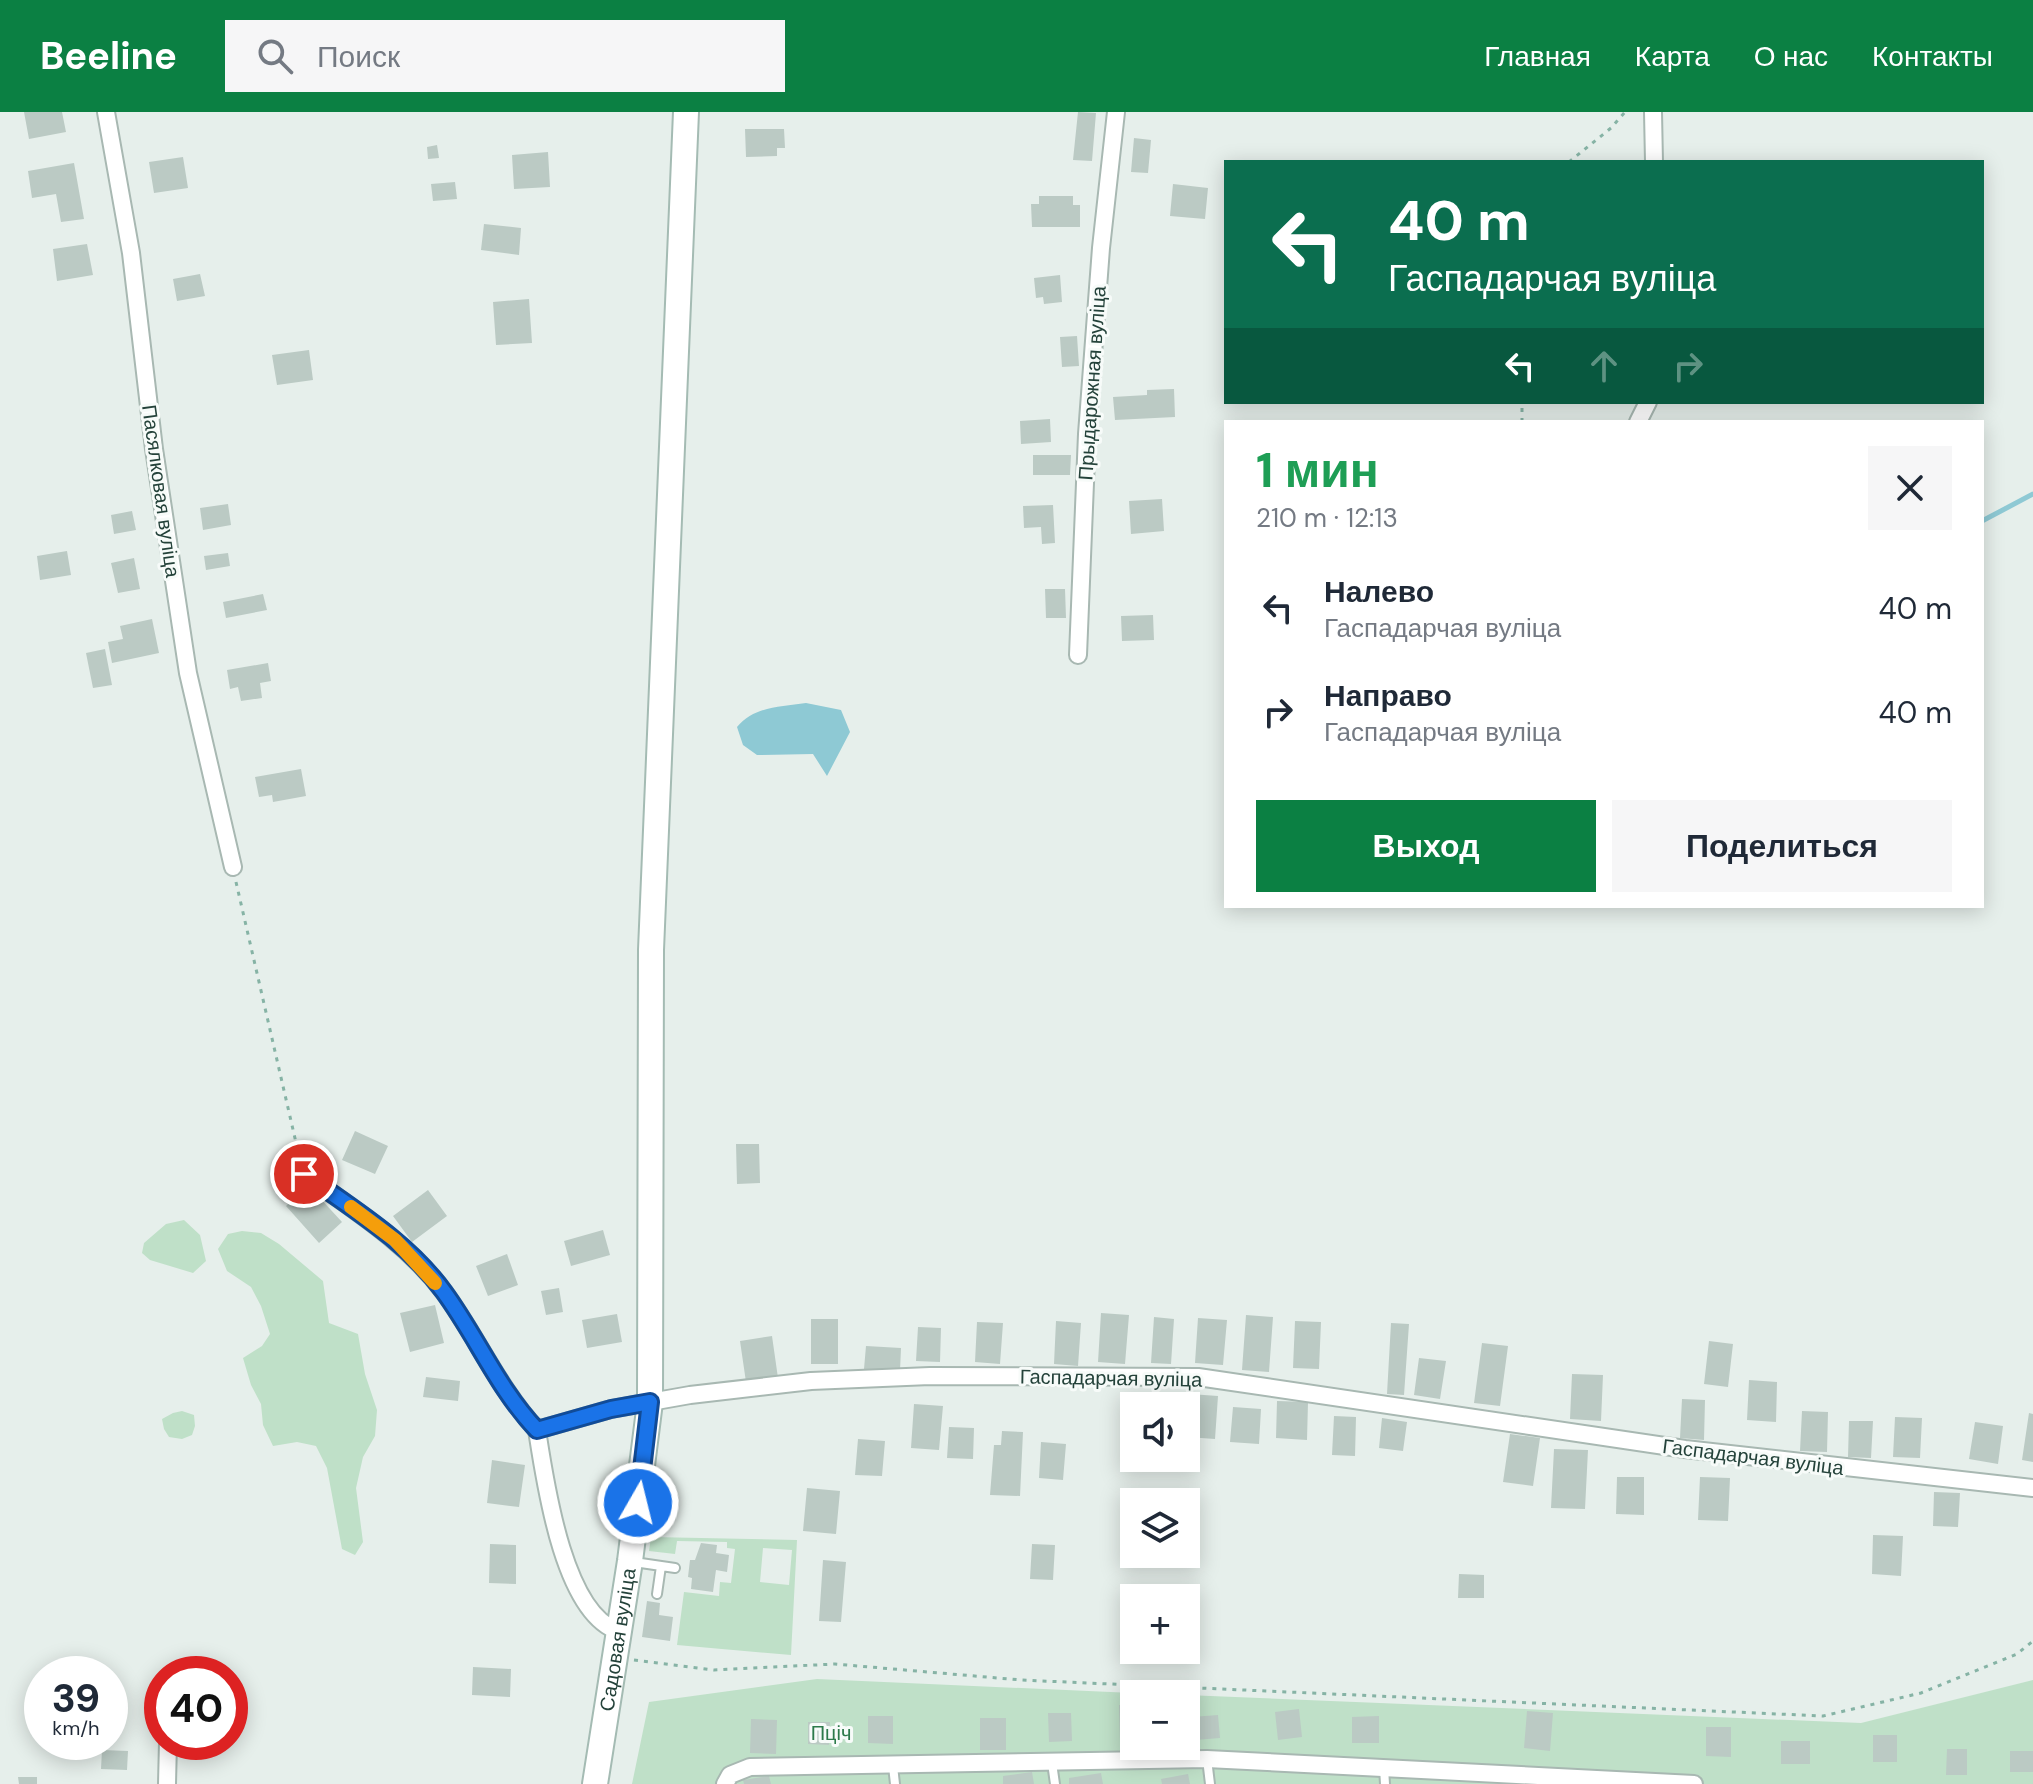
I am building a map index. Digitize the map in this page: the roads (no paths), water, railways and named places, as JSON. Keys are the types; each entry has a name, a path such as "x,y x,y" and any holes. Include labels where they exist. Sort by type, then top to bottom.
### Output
{"street":[{"name":"Пасялковая вуліца","path":"106,112 131,253 154,449 188,673 233,867"},
{"name":"Прыдарожная вуліца","path":"1078,655 1087,434 1101,248 1116,112"},
{"path":"1653,112 1654,160"},
{"name":"Садовая вуліца","path":"595,1784 630,1561 650,1402 651,950 686,117"},
{"path":"304,1174 395,1240 443,1291 516,1408 537,1430 547,1495 580,1596 604,1627 618,1631"},
{"name":"Гаспадарчая вуліца","path":"537,1430 611,1409 690,1395 826,1381 930,1376 1198,1377 1685,1449 2033,1488"},
{"path":"725,1784 730,1775 750,1767 1207,1759 1385,1776 1694,1784"},
{"path":"167,1784 168,1760"}],"lane":[{"path":"630,1561 675,1568"},
{"path":"657,1594 661,1566"},
{"path":"1207,1759 1210,1784"},
{"path":"1052,1763 1055,1784"},
{"path":"893,1766 895,1784"}],"water":[{"path":"806,703 841,710 850,732 827,776 813,754 757,755 743,745 737,727 760,711"}],"waterway":[{"path":"1984,520 2033,494"}],"park label":[{"name":"Пціч","path":"831,1733"}]}
